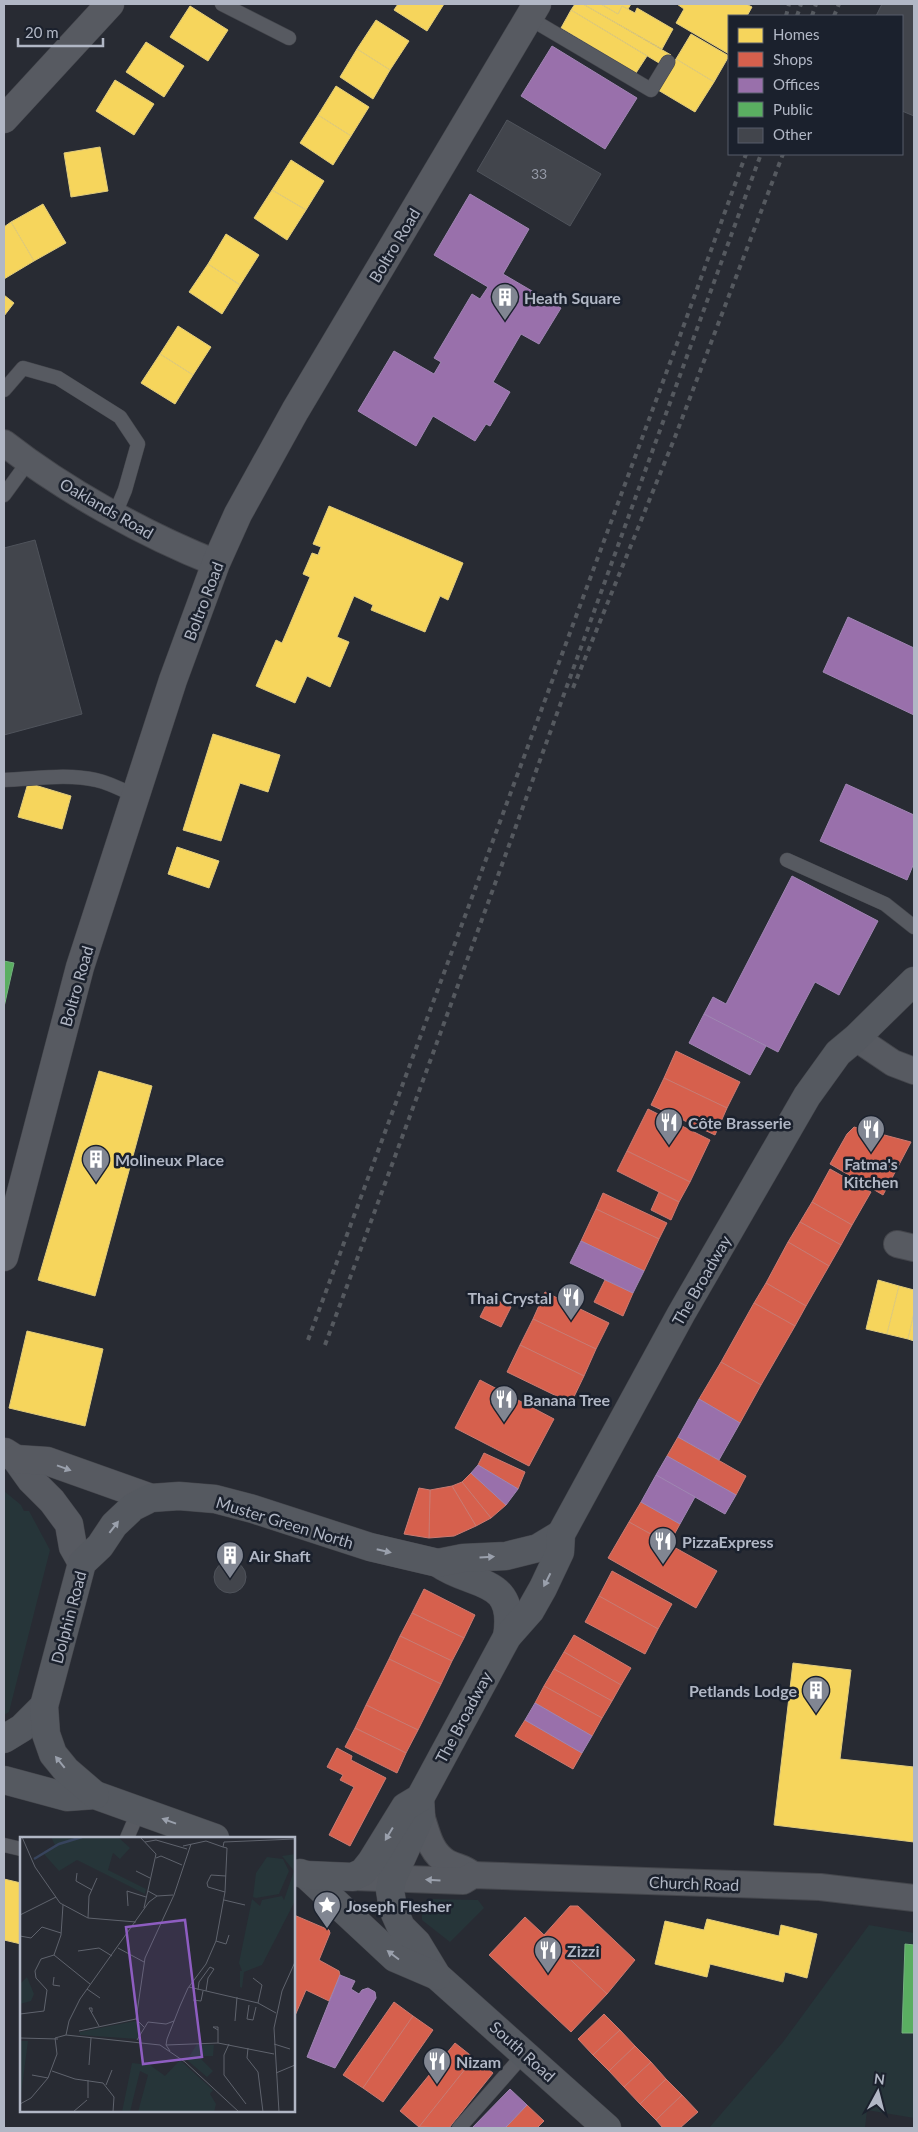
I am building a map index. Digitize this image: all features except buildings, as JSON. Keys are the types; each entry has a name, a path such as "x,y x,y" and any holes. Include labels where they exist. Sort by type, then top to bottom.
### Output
{"main road":[{"name":"The Broadway","path":"437,1976 417,1943 401,1927 393,1909 390,1890 392,1878 421,1806 507,1637 530,1611 543,1588 560,1552 561,1534 681,1314 806,1096 838,1053 914,981"},
{"name":"Muster Green North","path":"151,1498 179,1496 215,1499 253,1509 361,1545 438,1563"},
{"name":"Dolphin Road","path":"95,1795 66,1770 53,1754 46,1734 44,1706 82,1563 100,1546 114,1525 133,1507 151,1498"},
{"path":"438,1563 463,1558 506,1556 538,1548 561,1534"},
{"name":"The Broadway","path":"438,1563 451,1572 488,1584 498,1592 508,1608 510,1621 507,1637"},
{"path":"4,1739 22,1728 44,1706"},
{"path":"4,1780 67,1797 95,1795 212,1837"},
{"name":"The Broadway","path":"353,1877 363,1872 371,1862 405,1807 421,1806"},
{"path":"300,1873 353,1877"},
{"path":"300,1873 395,1958 437,1976"},
{"name":"South Road","path":"437,1976 607,2128"}],"street":[{"path":"4,119 110,4"},
{"name":"Boltro Road","path":"4,1257 80,967 173,680 216,563 238,514 291,419 533,11"},
{"name":"Oaklands Road","path":"4,443 28,462 115,514 163,540 216,563"},
{"path":"856,1038 893,1063 914,1071"},
{"name":"Muster Green North","path":"10,1455 47,1462 151,1498"},
{"name":"Muster Green North","path":"10,1455 52,1501 69,1524 73,1547 82,1563"},
{"name":"Church Road","path":"421,1806 430,1844 435,1852 448,1863 463,1867 473,1875"},
{"name":"Church Road","path":"353,1877 463,1881 473,1875 820,1887 914,1898"}],"lane":[{"path":"222,4 289,38"},
{"path":"533,11 651,90 668,62"},
{"path":"4,390 23,368 58,378 120,417 138,444 126,490 115,514"},
{"path":"4,495 28,462"},
{"path":"4,780 77,778 111,784 136,796"},
{"path":"787,860 885,904 914,927"},
{"path":"127,1837 139,1810"},
{"path":"4,1845 20,1849"},
{"path":"459,2128 525,2053"}],"shaded area":[{"path":"4,1491 21,1505 24,1511 29,1511 50,1550 9,1712 4,1715"},
{"path":"428,1899 478,1900 484,1908 450,1942 422,1920 422,1907"},
{"path":"869,1925 914,1933 914,2118 867,2110 865,2128 709,2128 783,2042"}],"railway":[{"path":"786,15 789,4"},
{"path":"797,15 801,4"},
{"path":"812,15 816,4"},
{"path":"834,15 839,4"},
{"path":"308,1340 746,155"},
{"path":"325,1345 761,155"},
{"path":"573,688 675,437 783,155"}],"place":[{"name":"Heath Square","path":"505,321"},
{"name":"Côte Brasserie","path":"669,1146"},
{"name":"Fatma's Kitchen","path":"871,1153"},
{"name":"Molineux Place","path":"96,1183"},
{"name":"Thai Crystal","path":"571,1321"},
{"name":"Banana Tree","path":"504,1423"},
{"name":"PizzaExpress","path":"663,1565"},
{"name":"Air Shaft","path":"230,1579"},
{"name":"Petlands Lodge","path":"816,1714"},
{"name":"Joseph Flesher","path":"327,1929"},
{"name":"Zizzi","path":"548,1974"},
{"name":"Nizam","path":"437,2085"}]}
